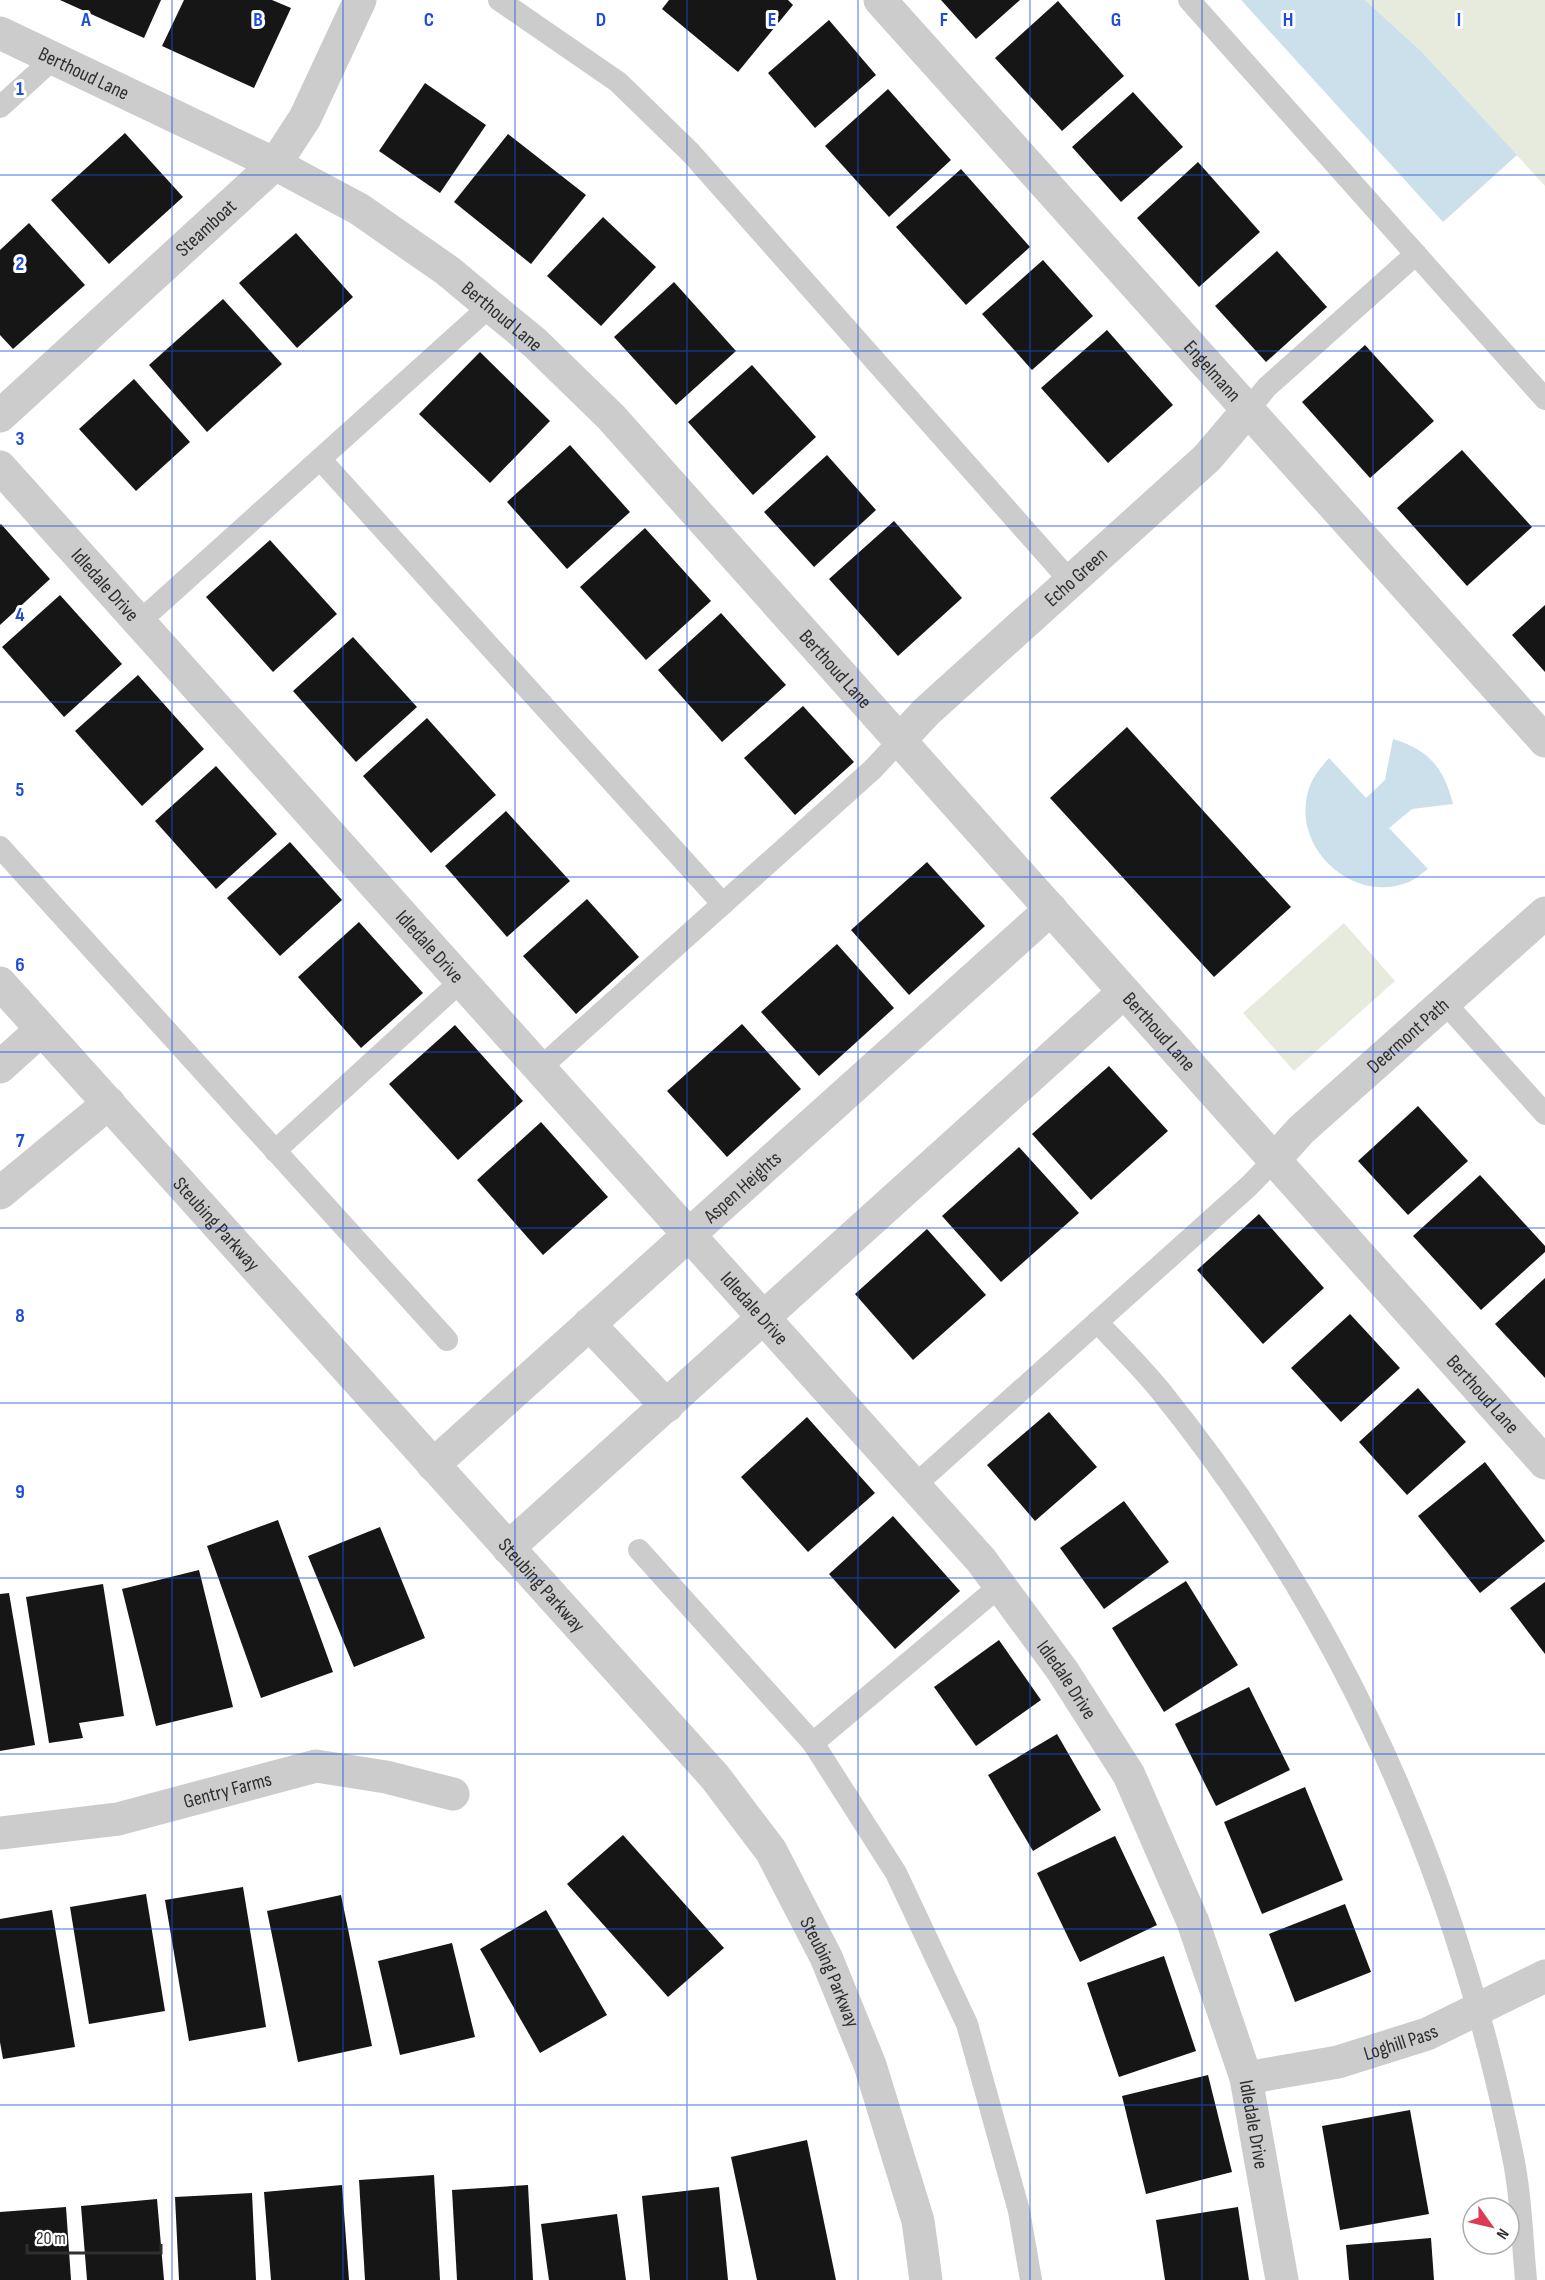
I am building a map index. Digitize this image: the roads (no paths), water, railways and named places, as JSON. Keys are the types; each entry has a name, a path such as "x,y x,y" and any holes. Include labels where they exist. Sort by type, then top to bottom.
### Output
{"street":[{"name":"Steamboat","path":"0,416 275,164 305,118 360,0"},
{"name":"Engelmann","path":"880,0 1545,741"},
{"name":"Berthoud Lane","path":"0,33 275,164 359,209 448,271 535,344 611,417 1545,1463"},
{"name":"Echo Green","path":"900,740 926,712 1207,458 1247,411"},
{"name":"Idledale Drive","path":"0,467 914,1486 1001,1585 1062,1670 1129,1775 1192,1922 1246,2078 1282,2280"},
{"name":"Aspen Heights","path":"433,1465 1051,909"},
{"name":"Deermont Path","path":"1274,1160 1301,1130 1545,913"},
{"name":"Steubing Parkway","path":"0,983 715,1777 771,1851 826,1957 870,2065 918,2221 926,2280"},
{"path":"508,1548 1124,992"},
{"path":"0,1067 41,1030"},
{"path":"0,1193 109,1103"},
{"path":"589,1324 667,1406"},
{"name":"Gentry Farms","path":"0,1833 118,1819 316,1766 386,1777 453,1794"},
{"name":"Loghill Pass","path":"1246,2078 1338,2062 1427,2034 1545,1976"}],"lane":[{"path":"499,0 618,82 691,153 1071,582"},
{"path":"1189,0 1545,399"},
{"path":"0,106 53,58"},
{"path":"1247,411 1267,387 1416,254"},
{"path":"139,622 490,306"},
{"path":"320,459 723,904"},
{"path":"540,1068 873,769 900,740"},
{"path":"0,847 447,1340"},
{"path":"275,1150 461,981"},
{"path":"1445,1003 1545,1114"},
{"path":"914,1486 1249,1186 1274,1160"},
{"path":"1097,1322 1158,1388 1276,1550 1338,1655 1386,1754 1431,1860 1478,2009 1513,2154 1526,2280"},
{"path":"639,1550 813,1743 896,1873 967,2025 1019,2211 1031,2280"},
{"path":"813,1743 1001,1585"}],"water":[{"path":"1241,0 1365,0 1421,51 1517,155 1443,222"},
{"path":"1393,739 1406,743 1433,762 1445,780 1453,804 1412,809 1389,828 1428,869 1409,882 1388,887 1368,886 1349,879 1332,867 1318,852 1309,833 1305,813 1308,792 1314,778 1329,758 1366,798 1385,780"}]}
